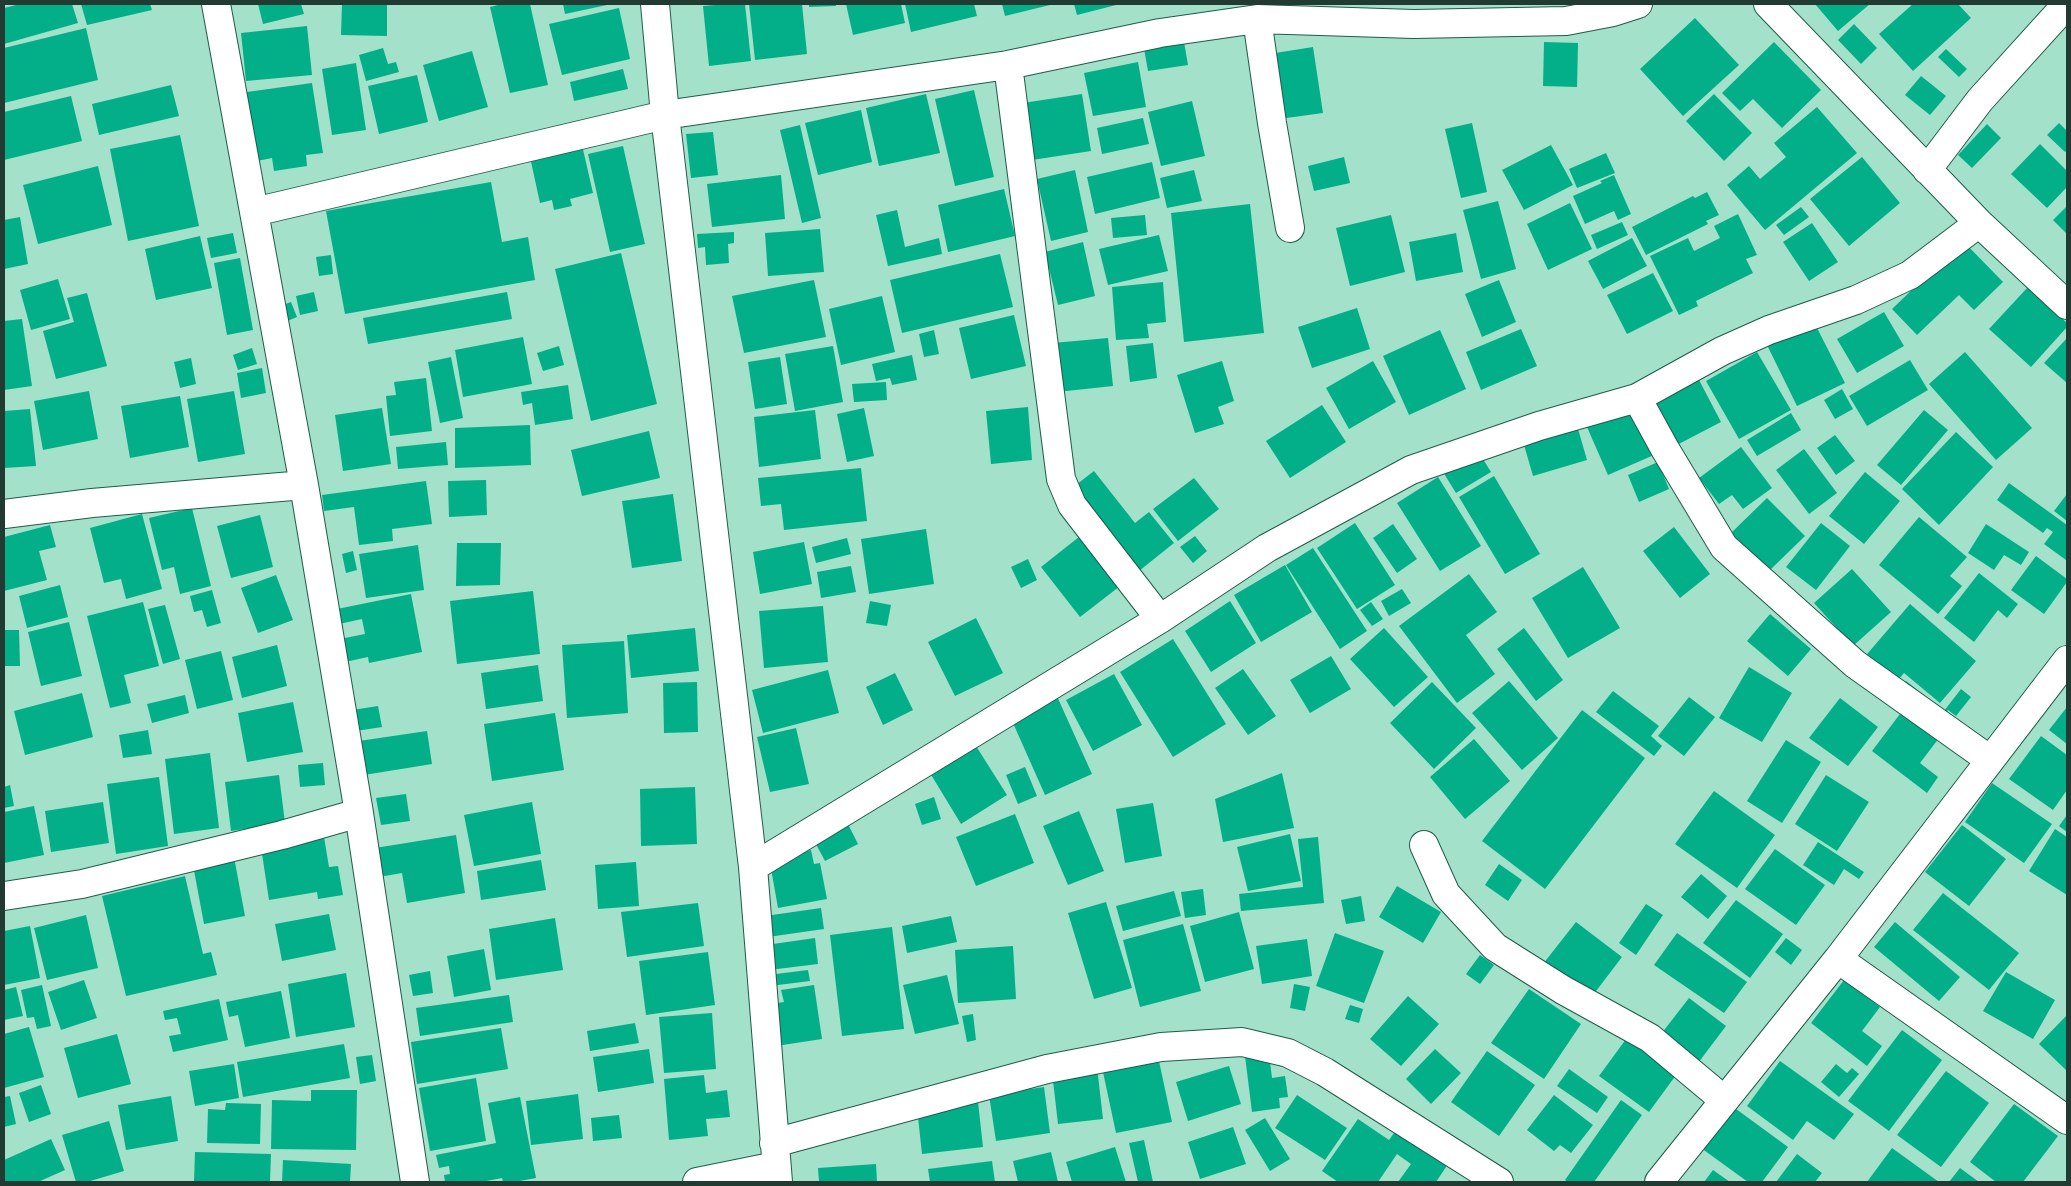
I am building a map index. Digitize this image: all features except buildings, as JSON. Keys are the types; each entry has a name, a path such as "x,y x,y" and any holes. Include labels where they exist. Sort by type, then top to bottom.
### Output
{"street":[{"path":"216,4 304,485 359,814 414,1182"},
{"path":"655,4 665,115 753,867 776,1164"},
{"path":"254,212 665,115 1008,65 1160,33 1257,19 1414,24 1566,21 1613,12 1638,4"},
{"path":"1768,4 1979,223 2067,305"},
{"path":"1927,170 1980,100 2067,4"},
{"path":"1257,19 1290,228"},
{"path":"1008,65 1061,479 1072,504 1160,619"},
{"path":"753,867 1160,619 1267,548 1411,470 1539,426 1638,398 1722,351 1769,330 1856,300 1910,275 1979,223"},
{"path":"1638,398 1665,449 1724,547 1855,664 1990,760"},
{"path":"4,514 92,503 304,485"},
{"path":"1659,1182 1838,960 2067,660"},
{"path":"4,896 82,884 282,836 359,814"},
{"path":"1424,845 1446,894 1495,947 1563,990 1650,1038 1724,1100"},
{"path":"1838,960 2067,1120"},
{"path":"697,1182 776,1164 1047,1069 1161,1047 1242,1042 1288,1053 1324,1072 1499,1182"}]}
